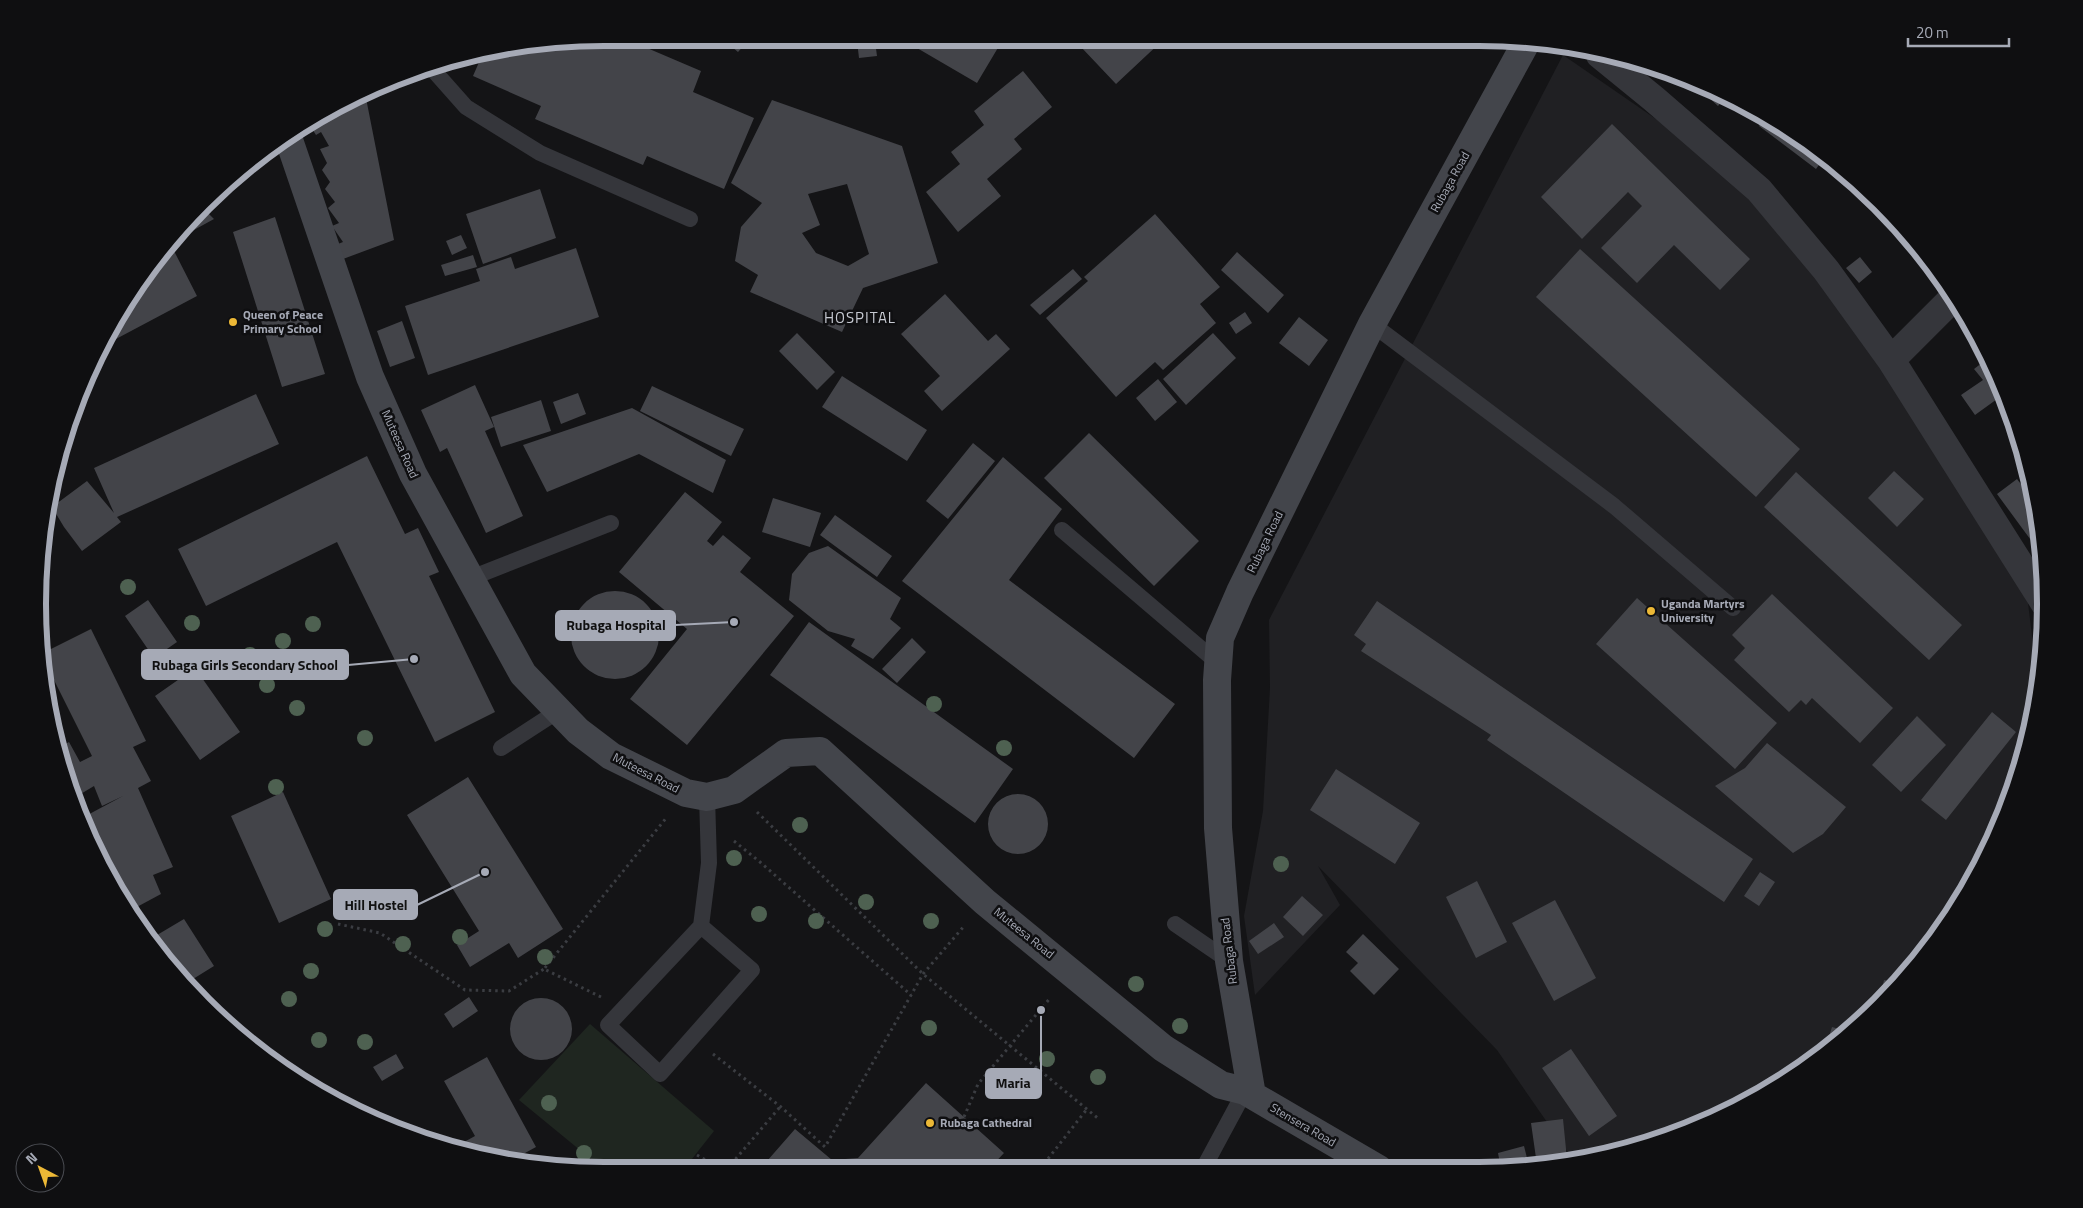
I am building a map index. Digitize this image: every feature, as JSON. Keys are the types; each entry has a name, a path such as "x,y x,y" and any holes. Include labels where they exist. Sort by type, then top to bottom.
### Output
{"street":[{"name":"Rubaga Road","path":"1249,1093 1229,962 1218,828 1218,663 1220,638 1240,592 1372,324 1523,48"},
{"path":"1608,62 1759,190 1826,270 1891,360 2037,589"},
{"name":"Muteesa Road","path":"290,143 370,376 412,474 523,674 578,731 612,756 700,804 734,790 786,753 820,751 985,902 1163,1048 1221,1085 1249,1093"},
{"path":"1891,360 1948,303"},
{"name":"Stensera Road","path":"1249,1093 1367,1162"}],"lane":[{"path":"436,73 466,107 540,153 690,219"},
{"path":"1372,324 1614,506 1733,608"},
{"path":"471,578 611,523"},
{"path":"1062,530 1218,663"},
{"path":"501,748 558,711"},
{"path":"700,804 709,862 701,926 608,1025 660,1074 752,970 701,926"},
{"path":"1175,924 1229,962"},
{"path":"1207,1162 1249,1093"}],"path":[{"path":"734,790 923,974 1100,1120"},
{"path":"338,924 380,933 465,990 509,991 544,970 700,804 760,862 911,995"},
{"path":"693,1038 781,1107 825,1147 923,974 985,902"},
{"path":"544,970 624,1008"},
{"path":"964,1117 978,1084 1072,972"},
{"path":"733,1162 781,1107"},
{"path":"1045,1162 1087,1109"},
{"path":"697,1155 709,1162"}],"shaded area":[{"name":"Uganda Martyrs University","path":"1563,55 1759,190 1973,503 2028,603 2034,655 2026,713 2018,748 1994,817 1979,851 1943,914 1898,972 1847,1023 1819,1046 1789,1068 1758,1087 1726,1104 1658,1132 1623,1143 1569,1154 1497,1050 1318,866 1340,905 1255,995 1244,916 1263,811 1270,688 1269,620"},
{"path":"590,1024 714,1131 690,1162 594,1162 519,1100"}],"building":[{"path":"642,46 701,71 693,92 754,118 724,189 647,156 643,165 535,119 541,106 473,76 480,60 495,57 568,47"},
{"path":"731,46 743,46 738,52"},
{"path":"858,46 876,46 877,56 859,58"},
{"path":"914,46 999,46 977,83"},
{"path":"1082,46 1157,46 1116,84"},
{"path":"1023,71 1052,107 1014,139 1022,149 987,179 1001,196 958,232 926,192 960,164 951,152 984,125 974,111"},
{"path":"1706,95 1721,102 1718,106"},
{"path":"366,100 394,240 343,259 338,244 343,242 332,226 339,223 328,208 335,202 325,189 330,182 322,170 327,163 320,149 329,146 321,132 316,135 312,129"},
{"path":"772,100 902,146 938,263 863,288 842,332 750,292 758,275 735,261 741,227 762,203 731,183","holes":["847,184 869,254 848,266 816,253 802,233 820,225 808,194"]},
{"path":"1761,123 1789,140 1820,163 1816,169 1759,126"},
{"path":"1612,124 1750,259 1720,290 1674,245 1637,283 1601,248 1642,206 1628,192 1582,239 1541,197"},
{"path":"540,189 556,238 483,264 466,214"},
{"path":"208,213 214,219 187,234"},
{"path":"1155,214 1220,287 1200,304 1216,323 1163,370 1155,362 1116,397 1046,318 1088,281 1084,277"},
{"path":"275,217 325,374 282,387 233,232"},
{"path":"461,235 467,248 452,255 446,241"},
{"path":"576,248 599,317 428,375 405,306 480,281 476,269 511,257 515,269"},
{"path":"1580,249 1800,449 1756,497 1536,297"},
{"path":"174,250 197,296 113,341 140,294"},
{"path":"1237,252 1284,295 1268,313 1221,270"},
{"path":"473,255 477,267 445,276 441,265"},
{"path":"1860,257 1872,272 1859,283 1846,268"},
{"path":"1073,269 1082,279 1040,315 1030,305"},
{"path":"945,294 988,341 996,334 1010,349 942,411 924,391 940,376 901,334"},
{"path":"1245,312 1252,323 1236,334 1229,323"},
{"path":"1299,317 1328,340 1309,366 1279,343"},
{"path":"402,321 415,358 390,367 377,331"},
{"path":"797,333 835,372 817,390 779,351"},
{"path":"1213,333 1236,358 1186,405 1163,379"},
{"path":"1982,363 1997,399 1975,415 1961,395 1983,380 1974,369"},
{"path":"842,376 927,430 907,461 822,407"},
{"path":"1158,379 1177,402 1155,421 1136,398"},
{"path":"475,385 494,427 485,431 523,516 486,533 447,448 440,452 421,410"},
{"path":"652,386 744,429 731,456 640,411"},
{"path":"578,393 586,414 561,424 553,402"},
{"path":"256,394 279,444 117,517 121,522 82,551 54,511 55,504 87,481 114,513 94,468"},
{"path":"541,400 551,431 501,447 491,417"},
{"path":"632,408 726,460 713,493 639,454 547,492 523,445"},
{"path":"1089,433 1199,541 1154,586 1044,478"},
{"path":"973,443 995,461 948,519 926,501"},
{"path":"367,456 405,534 418,528 439,572 429,576 495,712 435,742 337,542 206,606 178,549"},
{"path":"1003,457 1062,509 1009,580 1175,704 1134,758 902,581"},
{"path":"1894,471 1924,499 1897,527 1868,498"},
{"path":"1796,472 1962,625 1929,660 1764,507"},
{"path":"2017,479 2025,489 2033,543 2033,543 1997,494"},
{"path":"685,492 722,522 707,541 713,546 723,535 751,558 740,572 794,616 687,745 630,699 687,629 619,572"},
{"path":"773,498 821,513 810,547 762,532"},
{"path":"835,515 892,556 877,577 820,535"},
{"path":"828,546 901,598 890,619 901,628 873,659 851,646 855,639 828,631 789,600 792,574 809,553"},
{"path":"606,591 624,591 640,598 652,610 659,626 659,644 652,660 640,672 624,679 606,679 590,672 578,660 571,644 571,626 578,610 590,598"},
{"path":"1772,594 1893,708 1860,743 1812,698 1806,705 1801,700 1789,712 1734,660 1745,648 1732,635"},
{"path":"1637,598 1777,723 1735,769 1596,644"},
{"path":"148,600 177,642 154,658 125,616"},
{"path":"1377,601 1753,859 1724,902 1487,740 1491,735 1361,651 1366,644 1354,635"},
{"path":"809,622 1013,769 975,823 770,675"},
{"path":"91,629 146,741 133,747 151,781 138,788 173,867 153,875 161,894 136,907 104,851 88,815 123,796 102,806 94,786 80,794 64,745 69,742 80,762 92,756 51,673 48,650"},
{"path":"912,638 926,652 897,683 882,669"},
{"path":"195,668 240,732 200,760 155,696"},
{"path":"1992,712 2016,732 1946,820 1921,800"},
{"path":"1917,716 1946,745 1901,792 1872,765"},
{"path":"1767,743 1846,807 1823,834 1793,853 1715,786 1745,768"},
{"path":"1336,769 1420,823 1395,864 1310,810"},
{"path":"468,777 563,929 518,958 509,943 470,967 457,945 479,931 407,815"},
{"path":"283,792 331,899 279,923 231,816"},
{"path":"1018,794 1035,799 1043,807 1048,824 1043,841 1035,849 1018,854 1001,849 993,841 988,824 993,807 1001,799"},
{"path":"1760,872 1775,882 1759,906 1744,896"},
{"path":"1477,881 1507,942 1476,958 1446,897"},
{"path":"1302,896 1323,915 1303,936 1283,917"},
{"path":"1555,900 1596,978 1554,1001 1512,923"},
{"path":"184,919 214,966 192,980 156,936"},
{"path":"1274,923 1284,937 1258,954 1249,941"},
{"path":"1363,934 1399,969 1374,995 1350,971 1358,963 1346,952"},
{"path":"1884,980 1889,981 1882,989"},
{"path":"469,997 478,1011 453,1028 444,1014"},
{"path":"541,998 553,1000 563,1007 570,1017 572,1029 570,1041 563,1051 553,1058 541,1060 529,1058 519,1051 512,1041 510,1029 512,1017 519,1007 529,1000"},
{"path":"1832,1027 1840,1029 1828,1038"},
{"path":"1571,1049 1617,1116 1589,1136 1542,1068"},
{"path":"396,1054 404,1068 382,1081 373,1067"},
{"path":"487,1057 536,1147 521,1155 462,1143 475,1136 444,1081"},
{"name":"Rubaga Cathedral","path":"926,1083 1004,1153 996,1162 766,1162 795,1129 832,1160 858,1158"},
{"path":"1563,1119 1567,1155 1536,1159 1531,1123"},
{"path":"1524,1146 1527,1160 1500,1161 1498,1153"}],"place":[{"name":"Queen of Peace Primary School","path":"233,322"},
{"name":"Uganda Martyrs University","path":"1651,611"},
{"name":"Rubaga Hospital","path":"734,622"},
{"name":"Rubaga Girls Secondary School","path":"414,659"},
{"name":"Hill Hostel","path":"485,872"},
{"name":"Maria","path":"1041,1010"},
{"name":"Rubaga Cathedral","path":"930,1123"}],"district":[{"name":"HOSPITAL","path":"860,318"}]}
